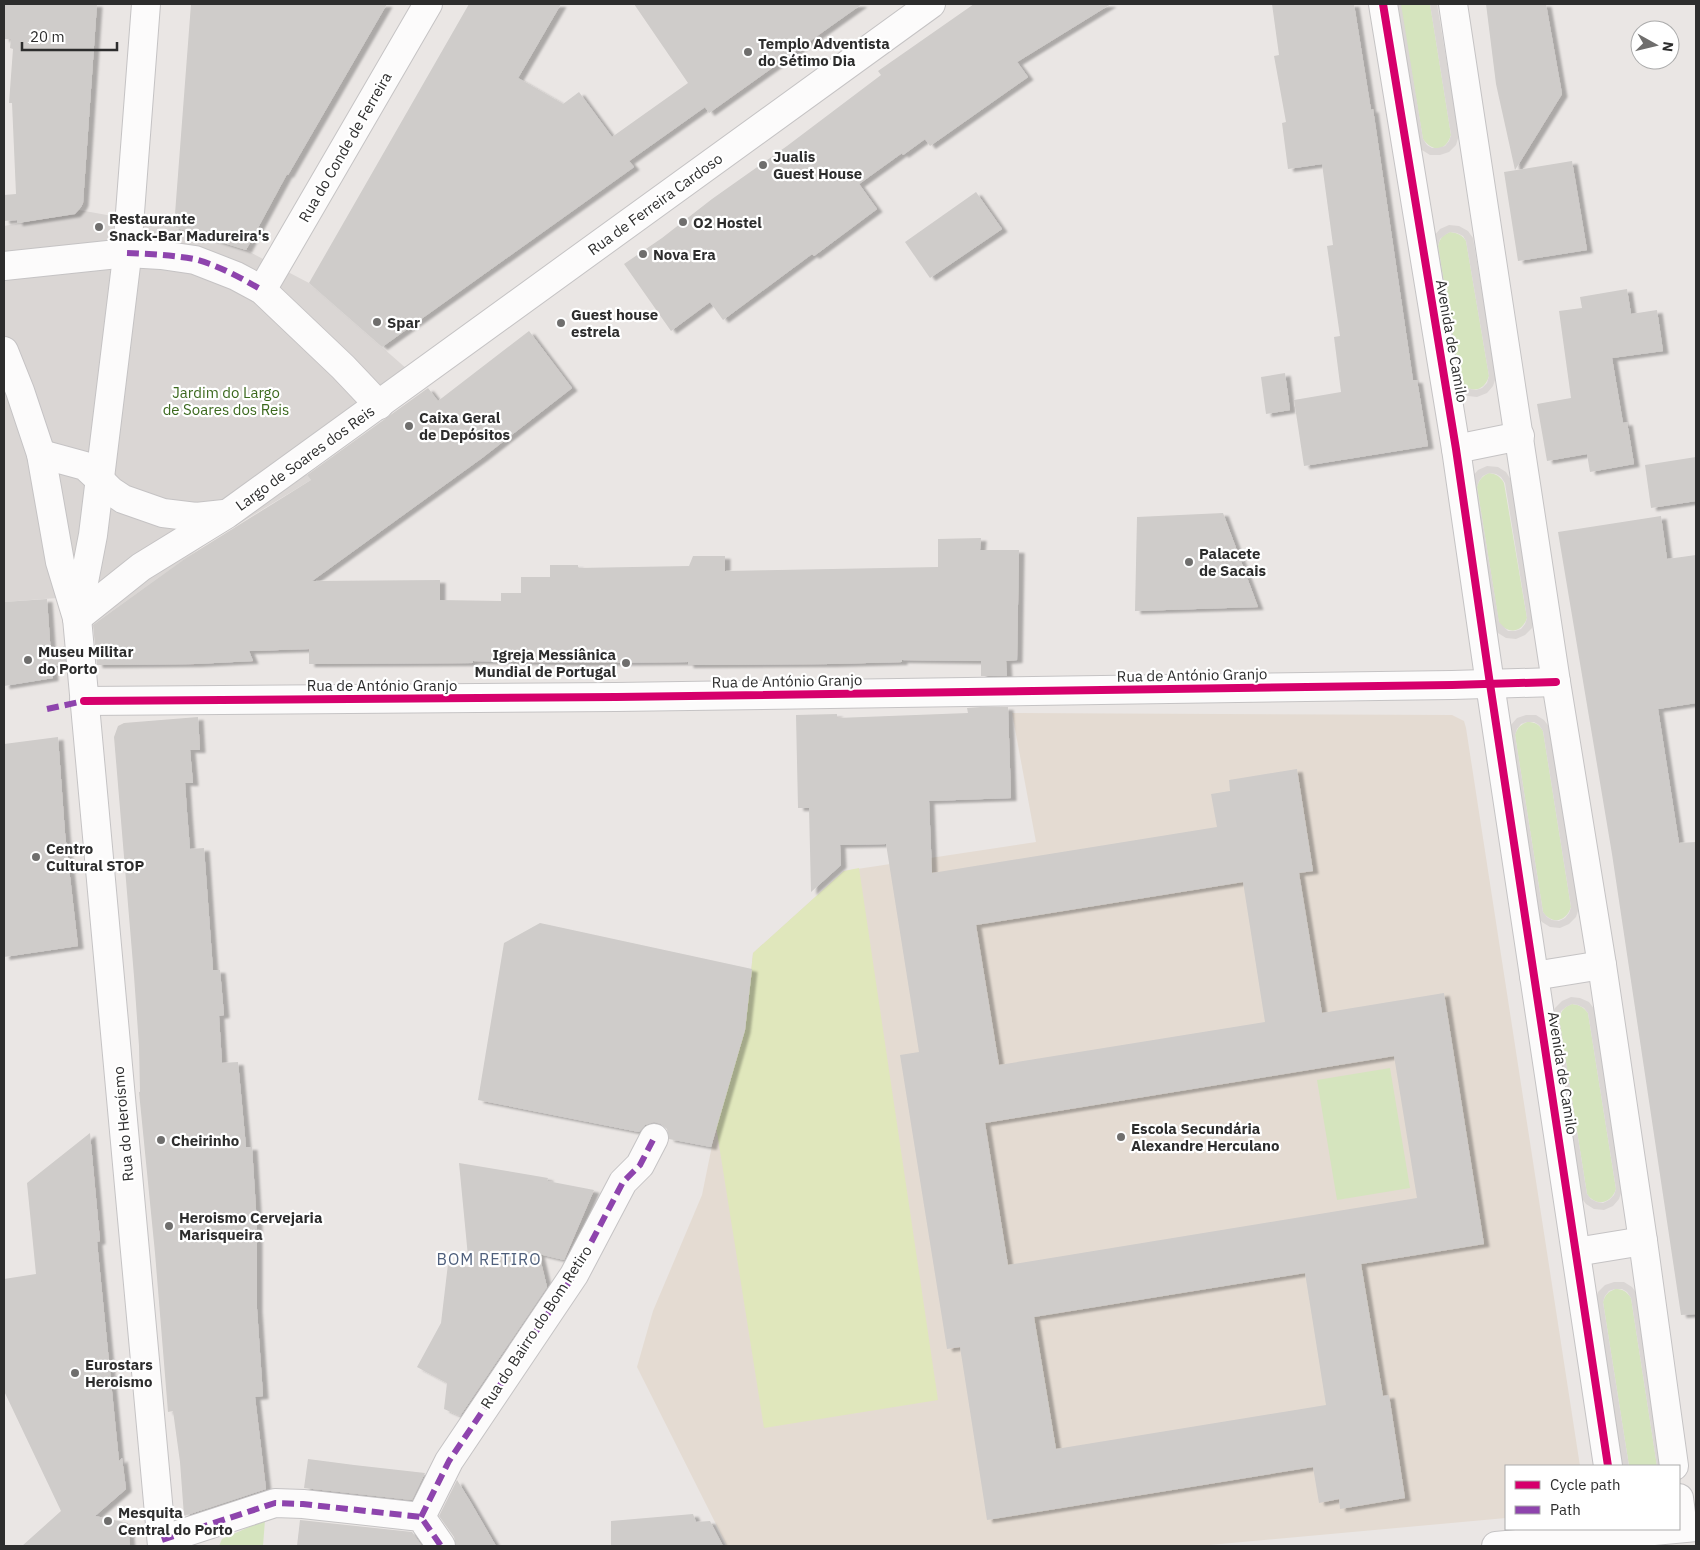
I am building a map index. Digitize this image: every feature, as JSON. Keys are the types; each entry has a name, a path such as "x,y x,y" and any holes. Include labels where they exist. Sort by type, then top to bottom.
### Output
{"street":[{"path":"77,618 93,535 127,253 146,4"},
{"name":"Rua do Conde de Ferreira","path":"262,290 428,4"},
{"name":"Rua de Ferreira Cardoso","path":"379,405 931,4"},
{"name":"Avenida de Camilo","path":"1383,4 1456,449 1608,1465"},
{"path":"1453,4 1556,682 1602,965 1674,1465"},
{"name":"Largo de Soares dos Reis","path":"4,266 127,253 195,260 236,276 262,290 343,367 379,405 227,514 141,567 77,618"},
{"path":"4,351 20,391 41,454 60,562 77,618 84,701"},
{"path":"1456,449 1520,436"},
{"name":"Largo de Soares dos Reis","path":"41,454 85,466 110,491 123,499 163,513 196,517 227,514"},
{"path":"1490,684 1556,682"},
{"name":"Rua de António Granjo","path":"84,701 616,697 1490,684"},
{"name":"Rua do Heroísmo","path":"84,701 162,1543"},
{"path":"1534,976 1602,965"},
{"name":"Rua do Bairro do Bom Retiro","path":"421,1517 449,1461 574,1275 623,1182 640,1166 654,1138"},
{"path":"1576,1252 1643,1241"},
{"path":"1680,1501 1690,1528"},
{"path":"162,1543 275,1503 303,1504 421,1517 441,1546"},
{"path":"1496,1546 1618,1532 1654,1530"}],"shaded area":[{"path":"1393,4 1401,4 1423,139 1432,148 1438,148 1445,146 1451,135 1430,4 1437,4 1459,135 1456,145 1449,152 1440,155 1430,155 1422,150 1416,142"},
{"path":"79,210 174,227 197,235 198,231 223,239 222,243 246,250 309,283 424,384 304,471 311,480 209,542 87,629 57,598 4,602 4,226 73,214"},
{"path":"1449,225 1459,226 1468,231 1473,238 1496,377 1493,386 1487,393 1477,397 1459,392 1434,236 1440,229","holes":["1450,232 1463,236 1466,241 1489,376 1487,383 1482,388 1476,390 1464,386 1460,381 1438,246 1440,239 1445,235"]},
{"path":"1487,466 1498,467 1506,472 1511,480 1534,618 1532,628 1525,635 1516,639 1506,638 1498,633 1492,625 1472,477 1478,470","holes":["1489,473 1496,474 1505,483 1527,618 1521,629 1515,631 1508,631 1499,622 1477,487 1483,476"]},
{"name":"Escola Secundária Alexandre Herculano","path":"1012,713 1452,715 1464,721 1580,1465 1505,1465 1505,1518 1199,1546 727,1546 637,1367 653,1311 702,1195 716,1126 745,1030 753,953 844,871 1036,842"},
{"path":"1526,715 1536,715 1544,720 1550,728 1579,908 1576,917 1569,924 1560,928 1550,927 1542,922 1536,914 1508,735 1510,726 1517,718","holes":["1534,722 1543,731 1571,907 1565,918 1559,921 1552,920 1543,912 1515,735 1521,724"]},
{"path":"1571,997 1580,998 1589,1002 1595,1010 1622,1190 1619,1199 1613,1206 1604,1210 1594,1209 1586,1204 1580,1196 1552,1017 1555,1008 1562,1001","holes":["1572,1004 1578,1005 1588,1013 1616,1189 1614,1195 1603,1203 1591,1199 1587,1194 1559,1018 1561,1011 1566,1007"]},
{"path":"1614,1282 1624,1282 1632,1287 1638,1295 1665,1465 1657,1465 1631,1298 1622,1289 1615,1289 1609,1291 1603,1302 1629,1465 1621,1465 1595,1302 1598,1292 1605,1285"}],"green space":[{"path":"1400,4 1430,4 1451,135 1443,147 1431,147 1423,139"},
{"path":"1450,232 1460,235 1466,241 1489,376 1484,385 1476,389 1468,388 1460,381 1438,246 1442,237"},
{"path":"1489,473 1498,476 1504,483 1527,618 1522,627 1515,630 1506,629 1499,623 1477,487 1481,478"},
{"path":"1527,722 1536,724 1543,731 1571,907 1566,916 1558,920 1550,919 1543,912 1515,735 1519,727"},
{"path":"859,868 938,1400 764,1428 716,1126 745,1030 753,953 844,871"},
{"path":"1572,1004 1585,1009 1588,1013 1616,1189 1611,1198 1603,1202 1595,1201 1587,1194 1559,1018 1564,1009"},
{"path":"1390,1068 1410,1188 1337,1200 1317,1080"},
{"path":"1620,1289 1631,1298 1657,1465 1629,1465 1603,1302 1610,1291"},
{"path":"265,1520 263,1546 219,1546 222,1539"}],"building":[{"path":"4,4 97,4 83,203 75,214 17,223 17,220 4,221 4,195 16,194 12,103 9,103 13,49 10,48 11,39 4,39"},
{"path":"191,4 387,4 287,174 246,250 174,227"},
{"path":"469,4 561,4 518,78 563,104 579,92 612,137 688,83 634,4 862,4 709,113 705,107 629,161 634,167 382,347 309,283"},
{"path":"974,4 1111,4 1017,62 1028,77 930,146 925,139 859,184 877,209 814,256 812,254 723,320 710,302 671,331 624,264 662,238 881,75 878,71"},
{"path":"1272,4 1354,4 1371,110 1373,109 1413,380 1417,380 1428,446 1304,466 1294,400 1341,392 1334,337 1340,336 1327,246 1333,245 1322,164 1288,169 1282,123 1286,122 1274,56 1279,55"},
{"path":"1486,4 1546,4 1562,94 1515,170 1496,84"},
{"path":"1572,161 1587,250 1518,261 1504,172"},
{"path":"976,192 1002,229 930,278 905,242"},
{"path":"1627,289 1631,314 1657,310 1663,351 1612,358 1623,423 1627,422 1634,464 1590,472 1587,454 1547,461 1537,404 1571,398 1559,311 1582,308 1580,297"},
{"path":"529,331 572,388 482,458 312,581 440,580 440,600 501,601 501,593 521,593 521,577 550,577 550,565 578,565 578,568 689,566 693,556 725,556 725,571 938,567 938,539 981,538 980,550 1019,550 1017,660 1006,661 1007,676 981,676 981,661 902,660 902,662 831,664 688,665 688,662 577,663 473,661 473,663 309,664 309,649 249,651 253,661 195,664 97,665 93,625 186,558 311,480 307,475 428,388 438,401"},
{"path":"1285,373 1290,410 1266,414 1261,377"},
{"path":"1696,457 1696,501 1651,508 1645,465"},
{"name":"Palacete de Sacais","path":"1223,513 1258,607 1135,611 1137,517"},
{"path":"1661,516 1667,559 1696,555 1696,703 1658,709 1679,843 1696,842 1696,1314 1681,1315 1612,854 1558,532"},
{"path":"47,599 51,655 64,646 66,666 52,666 53,678 4,686 4,602"},
{"path":"1008,707 1011,798 929,801 932,873 1217,827 1211,794 1230,791 1229,780 1297,769 1313,871 1299,873 1322,1013 1444,993 1484,1244 1361,1264 1383,1396 1389,1395 1405,1498 1340,1509 1339,1499 1319,1503 1313,1467 987,1520 960,1347 947,1349 900,1055 919,1052 886,844 840,845 841,865 811,892 809,808 798,808 796,715 837,714 837,718 968,713 967,708","holes":["1243,882 1265,1022 999,1065 976,925","1394,1056 1417,1198 1008,1265 985,1123","1305,1273 1326,1405 1056,1449 1034,1317"]},
{"path":"198,717 200,750 190,750 193,783 185,783 190,849 204,848 213,970 220,970 224,1015 219,1016 222,1063 238,1062 246,1147 252,1147 257,1225 257,1309 263,1396 255,1397 266,1489 184,1516 180,1462 173,1411 168,1412 139,1092 139,1046 114,737 118,726 124,723"},
{"name":"Centro Cultural STOP","path":"58,737 65,833 78,946 4,957 4,744"},
{"path":"540,923 752,969 745,1030 711,1147 669,1139 667,1129 661,1124 654,1122 645,1125 639,1132 478,1100 504,943"},
{"path":"90,1133 100,1241 97,1242 119,1461 122,1458 126,1489 95,1516 128,1523 130,1546 22,1546 61,1511 4,1391 4,1279 36,1274 27,1183"},
{"path":"459,1163 548,1178 547,1181 594,1190 564,1260 539,1254 547,1287 460,1416 444,1409 447,1383 417,1367 441,1323 448,1264 469,1267"},
{"path":"308,1459 425,1473 412,1500 304,1488"},
{"path":"457,1480 496,1546 456,1546 454,1537 439,1516"},
{"path":"693,1514 696,1522 710,1521 723,1546 611,1546 611,1521"},
{"path":"300,1520 412,1532 422,1546 297,1546"}],"marked path":[{"path":"127,253 194,259 221,268 262,290"},
{"path":"47,709 84,701"},
{"path":"421,1517 449,1461 574,1275 623,1182 640,1165 654,1138"},
{"path":"162,1540 275,1503 303,1504 421,1517 441,1546"}],"cycle path":[{"path":"1383,4 1456,449 1608,1465"},
{"path":"84,701 616,697 1556,682"}],"place":[{"name":"Templo Adventista do Sétimo Dia","path":"748,52"},
{"name":"Jualis Guest House","path":"763,165"},
{"name":"O2 Hostel","path":"683,222"},
{"name":"Restaurante Snack-Bar Madureira's","path":"99,227"},
{"name":"Nova Era","path":"643,254"},
{"name":"Spar","path":"377,322"},
{"name":"Guest house estrela","path":"561,323"},
{"name":"Caixa Geral de Depósitos","path":"409,426"},
{"name":"Palacete de Sacais","path":"1189,562"},
{"name":"Museu Militar do Porto","path":"28,660"},
{"name":"Igreja Messiânica Mundial de Portugal","path":"626,663"},
{"name":"Centro Cultural STOP","path":"36,857"},
{"name":"Escola Secundária Alexandre Herculano","path":"1121,1137"},
{"name":"Cheirinho","path":"161,1140"},
{"name":"Heroismo Cervejaria Marisqueira","path":"169,1226"},
{"name":"Eurostars Heroismo","path":"75,1373"},
{"name":"Mesquita Central do Porto","path":"108,1521"}],"district":[{"name":"BOM RETIRO","path":"489,1259"}],"park label":[{"name":"Jardim do Largo de Soares dos Reis","path":"226,400"}]}
